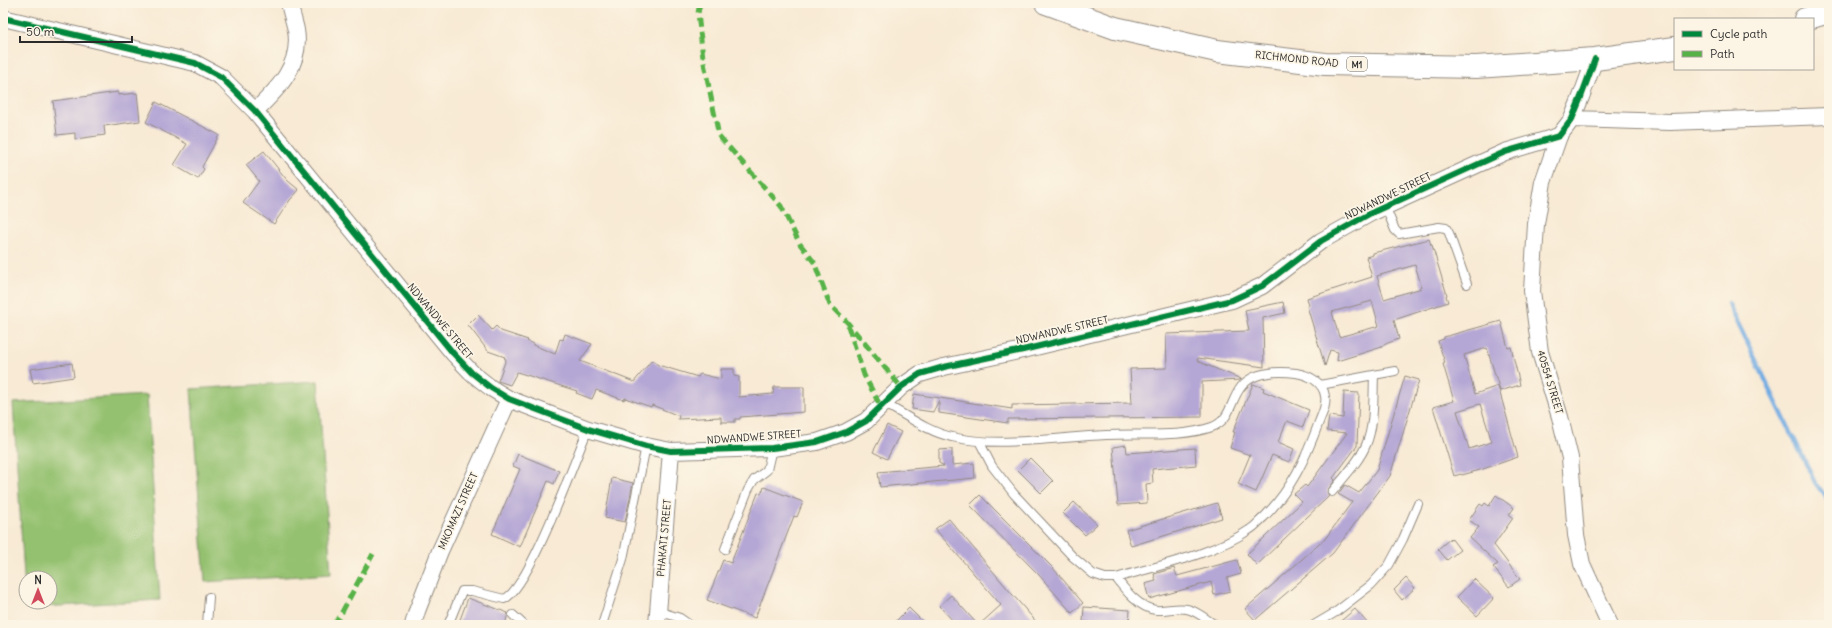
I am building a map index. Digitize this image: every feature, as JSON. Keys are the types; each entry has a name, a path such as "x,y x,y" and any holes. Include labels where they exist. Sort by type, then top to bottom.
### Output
{"highway":[{"name":"RICHMOND ROAD","path":"1046,3 1115,28 1217,51 1325,64 1476,67 1595,59 1674,48"},
{"path":"1808,18 1829,12"}],"street":[{"path":"255,111 277,90 287,76 293,63 296,31 289,3"},
{"name":"NDWANDWE STREET","path":"3,18 195,63 221,77 255,111 453,353 472,373 508,399 588,429 646,446 671,451 772,448 818,442 846,432 866,421 909,381 920,374 944,367 1232,300 1262,286 1321,241 1386,206 1498,155 1559,136"},
{"path":"1559,136 1572,119 1595,59"},
{"path":"1572,119 1670,122 1829,116"},
{"name":"40554 STREET","path":"1559,136 1543,182 1536,224 1532,291 1540,352 1560,417 1570,458 1576,535 1582,564 1610,625"},
{"name":"MKOMAZI STREET","path":"413,625 416,611 440,551 508,399"},
{"name":"PHAKATI STREET","path":"657,618 671,451"}],"lane":[{"path":"1386,206 1395,230 1399,234 1439,227 1446,228 1467,284"},
{"path":"1320,384 1395,371"},
{"path":"885,404 937,433 951,437 979,441 1180,433 1203,430 1222,422 1228,413 1239,388 1244,383 1267,373 1298,374 1309,377 1320,384 1325,393 1326,402 1308,453 1296,478 1285,493 1251,529 1233,540 1209,549 1116,578 1105,578 1093,574 1073,557 1014,494 992,466 979,441"},
{"path":"1332,492 1358,459 1366,445 1370,432 1374,375"},
{"path":"448,625 462,591 472,591 504,599 513,593 533,562 588,429"},
{"path":"602,625 623,559 646,446"},
{"path":"726,549 748,490 754,480 764,474 767,470 772,448"},
{"path":"1314,625 1336,612 1371,585 1389,564 1403,539 1418,504"},
{"path":"1116,578 1125,591 1139,603 1154,610 1187,609 1206,617 1216,625"},
{"path":"207,625 209,597"},
{"path":"513,615 524,625"},
{"path":"657,618 680,618 690,625"}],"green space":[{"path":"318,381 331,574 205,582 191,389"},
{"path":"147,395 160,600 58,606 58,570 24,570 13,403"}],"building":[{"path":"118,92 118,95 137,93 140,121 104,126 105,135 75,139 75,133 57,135 53,101"},
{"path":"156,102 219,135 202,167 204,169 198,179 174,165 187,144 146,122"},
{"path":"264,151 287,180 299,190 290,200 274,224 243,203 259,181 246,165"},
{"path":"1429,239 1448,302 1394,320 1399,339 1382,347 1337,361 1338,352 1330,350 1325,366 1307,306 1309,305 1307,298 1372,277 1366,257 1373,255 1373,253","holes":["1415,265 1422,288 1384,299 1377,276","1372,301 1379,326 1339,337 1332,312"]},
{"path":"1283,302 1285,313 1263,318 1264,367 1198,358 1197,361 1241,379 1202,382 1202,417 1008,419 1008,423 939,413 939,400 933,412 912,409 914,394 1012,409 1012,405 1132,403 1130,369 1167,368 1166,334 1249,331 1245,310"},
{"path":"478,315 492,330 496,326 501,331 528,340 527,341 533,345 555,354 560,339 563,340 565,334 592,344 580,361 634,382 652,360 658,365 698,377 700,374 721,379 721,369 734,369 734,376 739,377 739,397 773,394 774,387 804,387 804,412 740,417 740,419 735,419 735,422 721,422 721,417 678,419 679,416 652,405 651,407 625,398 624,400 596,390 592,399 576,393 577,391 517,372 510,385 498,381 506,359 504,358 505,357 488,351 468,325"},
{"path":"1501,321 1508,348 1511,347 1520,385 1500,391 1487,348 1464,355 1475,394 1498,386 1518,457 1480,470 1454,476 1433,407 1454,401 1438,341 1444,339 1444,337","holes":["1480,404 1492,442 1469,449 1457,411"]},
{"path":"72,363 74,377 33,383 30,369"},
{"path":"1405,376 1419,380 1390,476 1333,553 1255,620 1245,609 1325,539 1352,502 1338,494 1345,485 1359,493 1377,470"},
{"path":"1253,384 1264,388 1263,391 1309,410 1303,427 1287,421 1278,442 1294,449 1289,462 1272,455 1256,492 1238,484 1250,455 1230,448 1235,432 1233,432"},
{"path":"1344,392 1359,393 1357,446 1333,478 1335,480 1327,491 1329,496 1257,565 1247,554 1302,502 1294,494 1305,485 1307,487 1347,433 1327,431 1329,416 1343,418"},
{"path":"887,425 901,432 887,459 873,452"},
{"path":"1126,445 1127,453 1195,448 1196,465 1152,469 1153,483 1146,484 1147,503 1118,505 1113,447"},
{"path":"952,449 952,465 974,463 975,478 880,487 878,472 944,466 939,463 939,450"},
{"path":"518,454 559,471 554,484 548,481 520,547 492,534 520,469 513,466"},
{"path":"1030,458 1053,481 1041,493 1018,470"},
{"path":"612,478 633,483 625,522 605,518"},
{"path":"764,487 803,502 797,517 794,516 755,618 707,600 723,560 731,563 758,493 761,494"},
{"path":"980,495 1053,568 1083,603 1072,613 1039,575 970,505"},
{"path":"1496,495 1514,508 1509,515 1513,518 1494,545 1520,579 1509,587 1493,567 1498,564 1470,538 1479,527 1469,520 1480,504 1483,506 1485,503 1489,506"},
{"path":"1074,502 1097,524 1085,535 1063,513"},
{"path":"1217,503 1222,518 1131,546 1126,530"},
{"path":"949,519 1039,625 979,625 1001,605 935,529"},
{"path":"1451,538 1460,550 1447,560 1438,549"},
{"path":"1237,560 1241,574 1227,578 1230,591 1214,595 1211,582 1149,599 1145,584 1156,581 1154,574 1174,568 1177,576"},
{"path":"1406,578 1415,588 1402,600 1394,590"},
{"path":"1474,579 1494,598 1477,616 1457,597"},
{"path":"951,595 978,625 957,625 939,606"},
{"path":"468,598 508,613 505,625 458,625"},
{"path":"1084,607 1130,610 1129,625 1083,622"},
{"path":"909,608 926,625 892,625"},
{"path":"1355,609 1369,625 1336,625"}],"waterway":[{"path":"1728,303 1816,484 1829,501"}],"marked path":[{"path":"700,3 698,13 703,58 719,136 781,206 800,244 814,262 830,305 847,322 901,387"},
{"path":"848,326 864,375 881,407"},
{"path":"333,625 341,614 373,554"}],"cycle path":[{"path":"3,18 195,63 221,77 255,111 453,353 472,373 491,388 509,399 588,429 646,446 671,451 772,448 817,442 846,432 866,421 901,387 920,374 944,367 1023,350 1232,300 1262,286 1321,241 1371,213 1505,152 1559,136 1572,119 1595,59"}]}
